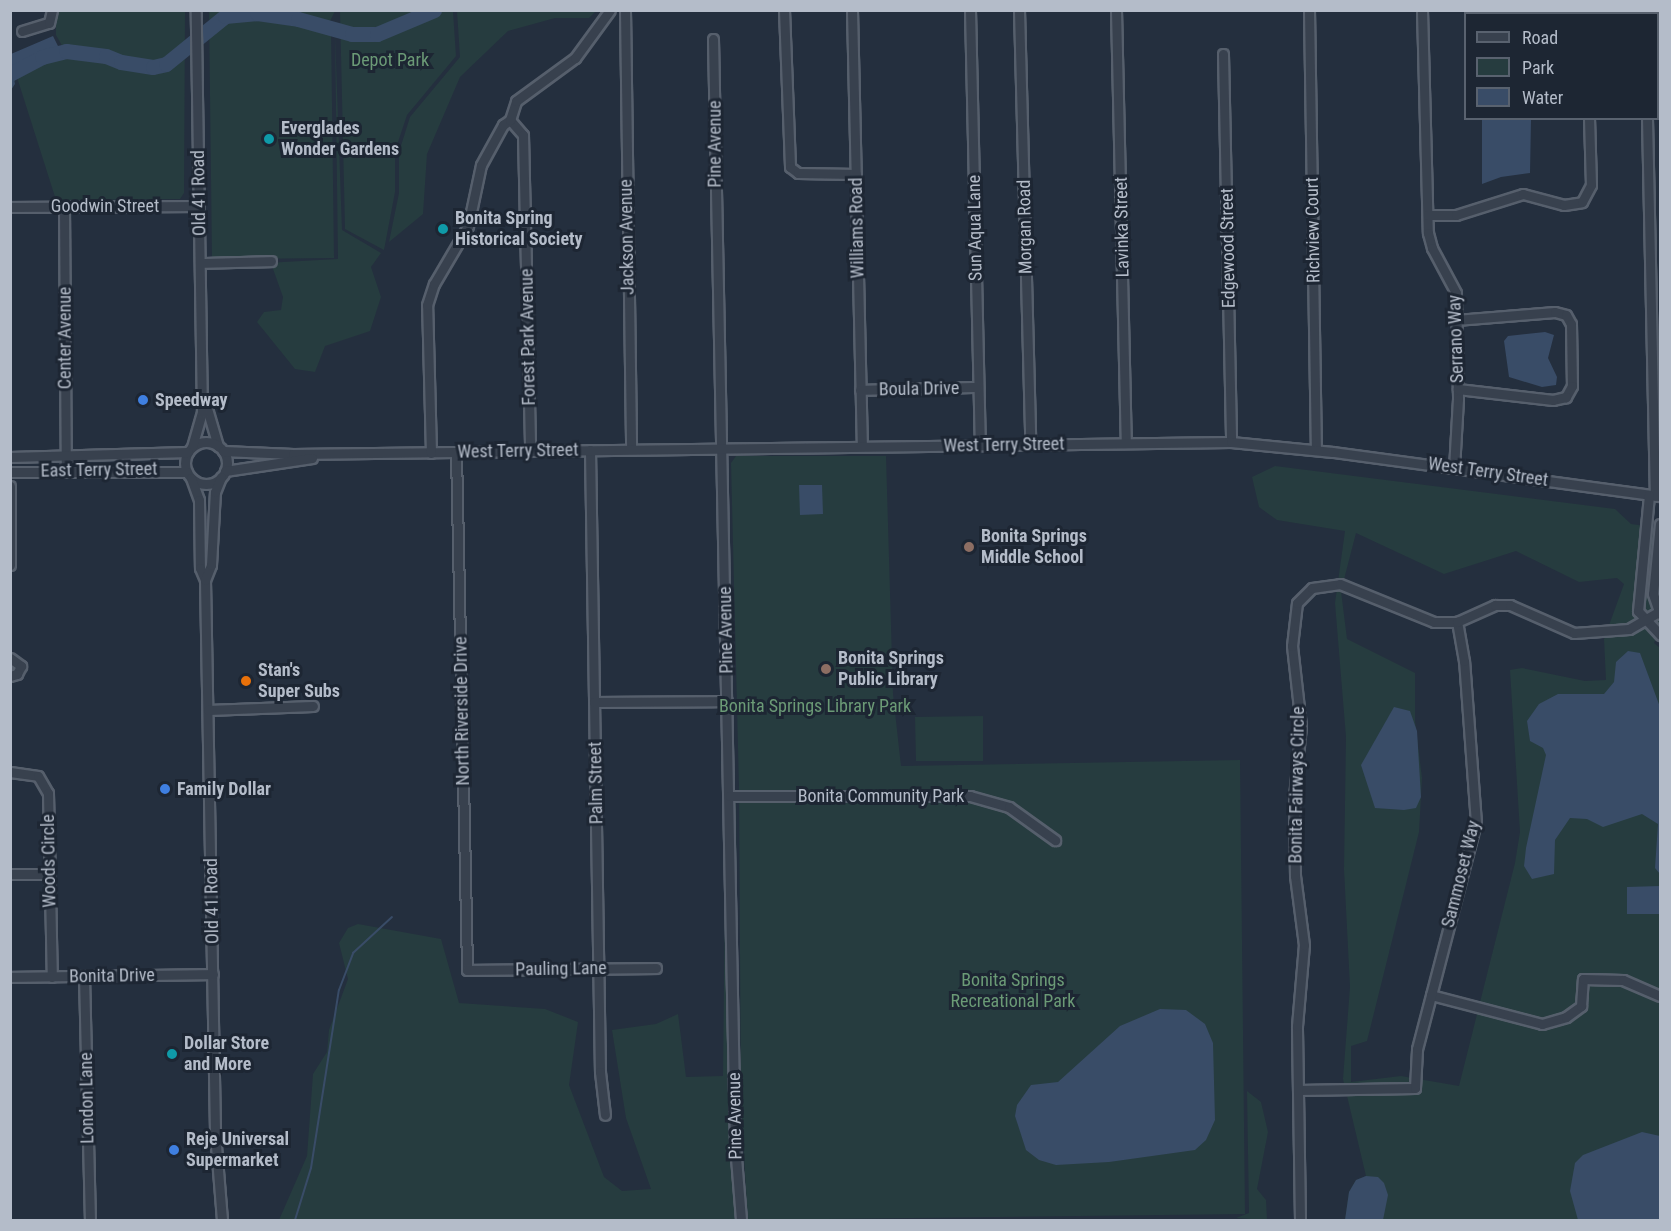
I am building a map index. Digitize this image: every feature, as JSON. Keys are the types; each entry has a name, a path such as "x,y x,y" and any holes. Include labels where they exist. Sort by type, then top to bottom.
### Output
{"street":[{"path":"22,31 49,23 52,10"},
{"name":"Old 41 Road","path":"190,449 202,413 196,10"},
{"name":"Jackson Avenue","path":"624,10 631,449"},
{"path":"784,10 790,167 798,173 856,174"},
{"name":"Williams Road","path":"852,10 862,446"},
{"name":"Sun Aqua Lane","path":"970,10 980,445"},
{"name":"Morgan Road","path":"1019,10 1030,444"},
{"name":"Lavinka Street","path":"1116,10 1126,443"},
{"name":"Richview Court","path":"1308,10 1316,450"},
{"name":"Serrano Way","path":"1422,10 1428,216 1432,248 1456,293 1458,389 1454,468"},
{"path":"431,453 427,305 434,284 468,226 481,165 503,125 510,120 522,94 574,58 608,15 624,24"},
{"name":"Pine Avenue","path":"713,39 730,796 735,1145 741,1221"},
{"name":"Edgewood Street","path":"1223,54 1232,442"},
{"name":"Forest Park Avenue","path":"510,120 518,126 523,145 530,451"},
{"path":"1428,216 1456,216 1523,194 1564,205 1582,202 1591,185 1589,120"},
{"path":"1647,120 1656,325 1655,496 1638,611 1660,635"},
{"name":"Center Avenue","path":"64,206 66,470"},
{"name":"Goodwin Street","path":"10,207 200,206"},
{"path":"200,263 271,261"},
{"path":"1456,320 1555,312 1566,315 1571,324 1572,387 1566,397 1553,400 1458,389"},
{"name":"Old 41 Road","path":"201,376 212,435 221,449"},
{"name":"Boula Drive","path":"861,390 978,387"},
{"path":"205,442 221,449 223,474 203,484 189,475 190,449 205,442"},
{"name":"West Terry Street","path":"221,449 431,453 1232,442 1316,450 1655,496"},
{"name":"East Terry Street","path":"10,458 190,449"},
{"name":"Palm Street","path":"590,450 600,1072 605,1115"},
{"name":"North Riverside Drive","path":"456,452 467,970"},
{"name":"West Terry Street","path":"223,474 345,453"},
{"name":"East Terry Street","path":"10,472 66,470 189,475"},
{"name":"Old 41 Road","path":"205,580 211,565 214,492 223,474"},
{"name":"Old 41 Road","path":"189,475 200,500 200,568 205,580 215,1133 222,1221"},
{"path":"10,486 10,565"},
{"path":"1457,622 1495,605 1510,605 1574,633 1629,629 1646,622 1660,613 1653,594 1660,524"},
{"name":"Bonita Fairways Circle","path":"1300,1221 1297,1026 1304,945 1295,876 1294,797 1301,726 1292,646 1293,612 1303,594 1330,583 1350,587 1421,618 1457,622"},
{"name":"Sammoset Way","path":"1298,1090 1415,1088 1415,1058 1476,823 1464,661 1457,622"},
{"path":"10,658 21,666 17,674 10,676"},
{"path":"594,702 728,701"},
{"path":"208,710 313,706"},
{"name":"Woods Circle","path":"10,772 29,773 45,784 52,977"},
{"name":"Bonita Community Park","path":"730,796 970,796 1009,807 1055,840"},
{"path":"10,874 50,874"},
{"name":"Pauling Lane","path":"467,970 656,968"},
{"name":"Bonita Drive","path":"10,977 213,974"},
{"name":"London Lane","path":"84,976 90,1221"},
{"path":"1431,995 1542,1024 1566,1017 1581,1006 1583,979 1623,980 1660,996"}],"green space":[{"path":"56,11 185,11 184,193 180,199 56,200 15,71 42,57 65,51 56,35"},
{"path":"209,11 335,11 327,27 331,28 334,258 212,259"},
{"name":"Depot Park","path":"340,11 453,11 456,56 407,115 395,151 395,192 384,250 345,229"},
{"path":"457,11 596,11 589,18 555,18 508,31 460,77 427,154 423,214 389,242 399,193 399,152 410,117 460,57"},
{"path":"335,33 342,230 381,253 371,267 381,297 370,331 325,346 315,372 295,369 257,322 264,312 281,310 283,297 272,266 266,263 338,259"},
{"name":"Bonita Springs Recreational Park","path":"736,456 886,456 893,694 901,766 1240,760 1245,1214 748,1220 741,1109 739,787 731,463"},
{"path":"1275,466 1615,509 1631,524 1660,528 1660,629 1654,643 1660,648 1660,1220 1345,1220 1349,1192 1356,1180 1366,1176 1343,1079 1350,987 1344,869 1346,737 1335,603 1345,531 1277,520 1259,507 1252,477","holes":["1356,533 1444,574 1516,551 1579,582 1617,578 1624,584 1604,639 1606,680 1585,681 1522,668 1510,670 1520,832 1515,863 1459,1086 1401,1076 1351,1082 1351,1046 1367,1041 1419,832 1422,778 1415,721 1415,673 1347,639 1341,591"]},
{"path":"983,716 983,761 916,761 915,717"},
{"path":"726,792 736,792 738,1109 744,1219 279,1220 307,1156 313,1074 327,1052 329,1030 348,979 339,943 348,928 358,924 441,939 459,1003 545,1009 578,1022 569,1085 604,1177 622,1191 651,1189 626,1118 612,1030 656,1024 678,1014 686,1077 723,1076"},
{"path":"1247,1091 1261,1102 1268,1132 1257,1189 1266,1200 1267,1220 1236,1218 1249,1213"}],"water":[{"path":"53,36 59,48 41,53 12,68 15,84 11,90 11,54"},
{"path":"1482,120 1531,120 1530,173 1501,177 1482,184"},
{"path":"1545,332 1554,335 1548,358 1557,377 1556,385 1542,387 1509,377 1504,341 1508,336"},
{"path":"799,485 822,485 823,514 800,515"},
{"path":"1628,651 1640,653 1660,707 1660,874 1655,868 1658,824 1642,814 1603,827 1587,819 1570,818 1555,840 1554,874 1532,879 1524,866 1526,848 1546,755 1543,748 1530,741 1527,721 1539,704 1558,694 1604,694 1614,682 1616,662"},
{"path":"1394,707 1410,711 1417,731 1421,797 1416,808 1404,810 1375,808 1361,765"},
{"path":"1660,886 1660,914 1627,914 1627,887"},
{"path":"1160,1009 1186,1010 1205,1024 1213,1043 1215,1120 1206,1140 1195,1150 1109,1162 1056,1165 1039,1160 1026,1150 1015,1116 1017,1105 1031,1085 1058,1082 1120,1026"},
{"path":"1642,1132 1660,1136 1660,1220 1578,1220 1570,1191 1575,1163 1583,1155"},
{"path":"1366,1176 1378,1177 1384,1183 1388,1195 1383,1220 1345,1220 1349,1192 1356,1180"}],"waterway":[{"path":"10,74 42,57 66,51 106,56 121,62 153,67 166,64 225,16 257,13 298,19 352,34 377,34 434,10"},
{"path":"295,1220 311,1168 339,990 353,953 392,917"}],"place":[{"name":"Everglades Wonder Gardens","path":"269,139"},
{"name":"Bonita Spring Historical Society","path":"443,229"},
{"name":"Speedway","path":"143,400"},
{"name":"Bonita Springs Middle School","path":"969,547"},
{"name":"Bonita Springs Public Library","path":"826,669"},
{"name":"Stan's Super Subs","path":"246,681"},
{"name":"Family Dollar","path":"165,789"},
{"name":"Dollar Store and More","path":"172,1054"},
{"name":"Reje Universal Supermarket","path":"174,1150"}],"park label":[{"name":"Bonita Springs Library Park","path":"815,706"}]}
